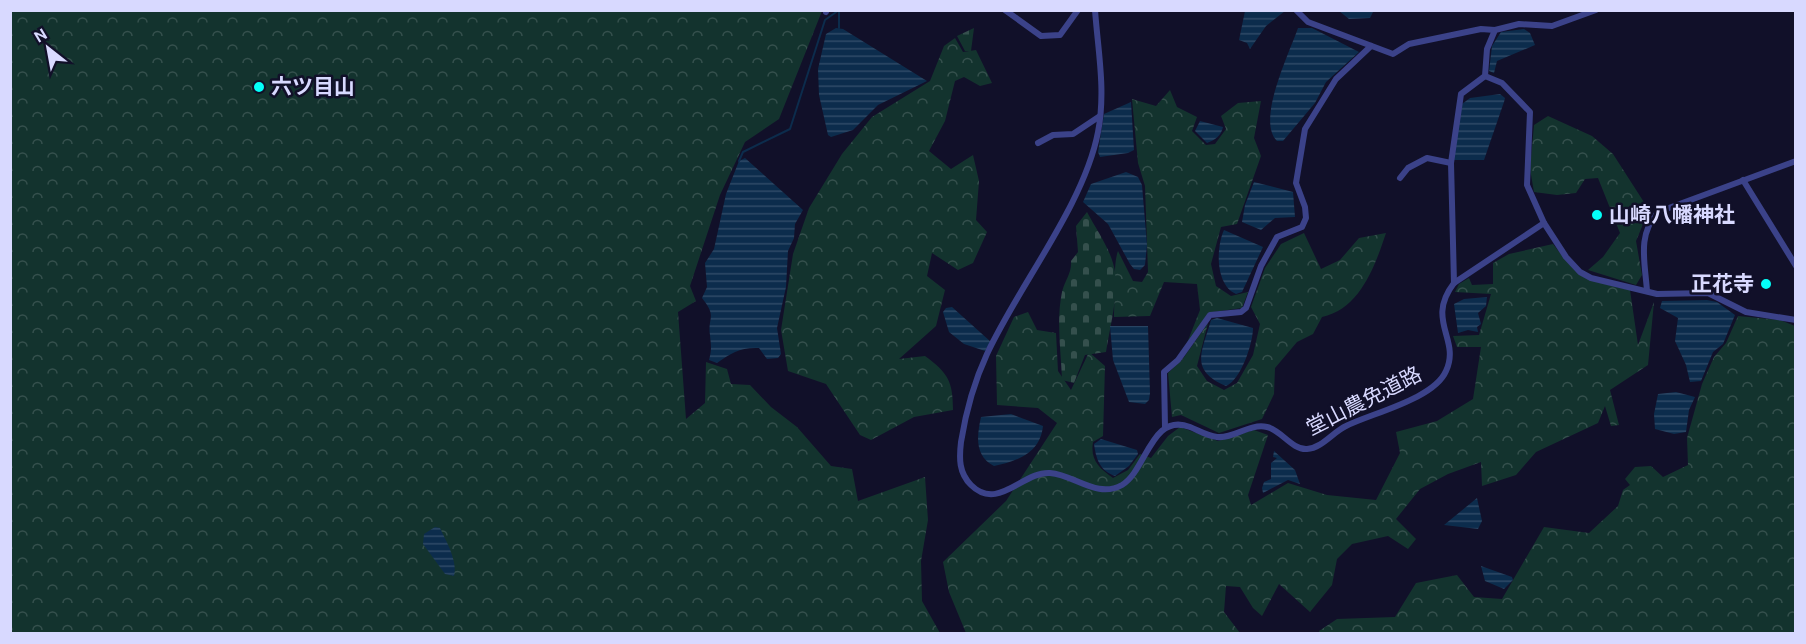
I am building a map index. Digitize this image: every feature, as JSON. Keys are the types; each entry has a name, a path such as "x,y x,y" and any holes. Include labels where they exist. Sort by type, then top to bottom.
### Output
{"street":[{"path":"1005,10 1041,36 1060,35 1078,10"},
{"path":"1095,10 1102,82 1100,116 1091,159 1084,176 987,352 963,427 959,457 964,477 975,489 994,494 1006,492 1032,475 1042,473 1066,477 1094,488 1114,488 1123,484 1138,471 1154,441 1165,428 1164,372 1178,360 1210,315 1241,312 1246,308 1261,266 1277,237 1302,227 1306,218 1305,207 1296,183 1305,129 1336,79 1371,46"},
{"path":"1296,10 1308,22 1393,54 1409,44 1480,29 1495,30 1519,24 1552,26 1596,10"},
{"path":"1454,283 1451,163 1461,94 1485,76 1487,49 1495,30"},
{"path":"1485,76 1502,83 1530,112 1527,185 1544,223 1566,257 1580,272 1591,278 1647,291 1708,293 1746,312 1796,320"},
{"path":"1038,143 1053,135 1073,134 1100,116"},
{"path":"1400,178 1408,168 1426,158 1451,163"},
{"path":"1647,291 1643,240 1647,224 1658,212 1796,161"},
{"path":"1743,180 1795,265"},
{"path":"1454,283 1544,223"},
{"name":"堂山農免道路","path":"1165,428 1171,424 1182,424 1217,437 1265,426 1275,430 1299,448 1307,449 1320,444 1343,427 1394,406 1441,380 1446,372 1450,355 1442,322 1442,304 1454,283"}],"green space":[{"path":"10,11 822,11 779,119 745,142 720,195 690,286 696,301 678,312 686,419 705,403 706,362 727,369 731,384 750,385 771,407 797,427 831,466 852,469 858,501 925,477 928,520 921,561 922,601 940,633 11,633"},
{"path":"974,28 971,51 965,51 957,36"},
{"path":"955,38 963,52 976,50 992,83 980,86 964,77 955,81 945,121 929,151 951,169 973,155 979,181 976,220 987,232 973,263 958,270 932,253 927,276 945,290 936,326 899,359 925,356 939,368 948,378 953,410 914,417 871,440 860,435 826,384 788,371 781,330 793,254 809,208 842,154 872,117 930,81 944,46"},
{"path":"1170,90 1177,107 1197,117 1192,131 1206,145 1215,144 1226,129 1221,116 1238,103 1261,101 1254,138 1261,156 1237,224 1221,227 1211,264 1216,286 1231,296 1248,292 1242,308 1213,312 1187,343 1200,310 1197,284 1164,282 1150,316 1114,317 1118,251 1133,281 1142,282 1148,272 1145,186 1138,163 1132,99 1156,106"},
{"path":"1548,116 1592,136 1613,154 1649,210 1636,241 1642,275 1636,285 1588,270 1603,257 1620,233 1598,178 1585,179 1576,193 1557,195 1534,192 1530,169 1534,125"},
{"path":"1087,212 1111,256 1115,272 1115,292 1106,352 1085,355 1074,383 1062,380 1059,314 1062,292 1071,261 1078,252 1076,226"},
{"path":"1304,233 1321,269 1340,260 1359,238 1386,233 1371,272 1356,296 1335,312 1322,317 1313,334 1297,342 1275,368 1274,394 1262,419 1219,433 1181,415 1172,417 1168,373 1182,360 1208,323 1197,366 1207,381 1224,390 1237,383 1253,355 1260,324 1251,307 1265,268 1281,244"},
{"path":"1553,244 1570,264 1586,276 1604,284 1630,290 1638,345 1654,302 1648,365 1610,390 1619,425 1611,426 1605,406 1598,423 1536,452 1516,475 1482,486 1481,462 1448,474 1420,489 1396,519 1416,539 1408,549 1388,536 1352,544 1337,559 1332,585 1310,612 1279,584 1262,616 1253,608 1240,587 1226,586 1224,612 1240,633 966,633 949,592 943,562 1006,501 1057,423 1038,408 997,405 996,356 1014,317 1028,312 1037,330 1056,333 1058,371 1071,390 1089,352 1105,366 1103,436 1093,442 1092,448 1094,459 1113,478 1128,470 1140,454 1151,458 1168,436 1180,427 1218,441 1254,430 1268,435 1248,495 1251,505 1288,483 1327,495 1376,500 1400,453 1396,432 1437,421 1473,399 1481,347 1457,347 1453,336 1479,335 1491,294 1455,292 1459,284 1469,278 1472,285 1493,284 1493,263 1509,254"},
{"path":"1738,316 1780,320 1795,326 1795,633 1320,634 1319,631 1337,619 1395,617 1416,583 1457,575 1474,597 1502,599 1544,527 1589,533 1618,506 1623,490 1630,485 1625,479 1635,467 1651,466 1663,477 1688,465 1687,438 1702,384 1714,357 1726,343"}],"water":[{"path":"1245,10 1285,11 1266,26 1250,49 1247,43 1239,40"},
{"path":"1374,10 1370,18 1349,19 1339,11"},
{"path":"836,28 843,29 927,81 878,105 853,130 831,137 828,135 819,95 818,69 826,34"},
{"path":"1298,28 1312,28 1359,52 1326,82 1315,103 1283,141 1277,141 1270,119 1272,103"},
{"path":"1524,29 1530,33 1535,45 1497,61 1494,73 1489,71 1492,46 1501,32"},
{"path":"1500,94 1505,98 1484,160 1453,160 1462,104 1470,98"},
{"path":"1131,102 1134,150 1100,157 1098,152 1104,114"},
{"path":"1200,121 1223,127 1221,133 1207,143 1195,131"},
{"path":"745,158 803,210 795,224 794,238 788,251 786,287 777,328 781,354 778,358 767,359 759,348 747,349 732,354 717,363 709,360 711,314 702,298 707,287 705,263 714,249 726,194 739,161"},
{"path":"1126,172 1138,177 1142,185 1147,245 1145,265 1140,270 1134,269 1130,264 1108,224 1083,202 1091,184"},
{"path":"1254,182 1293,192 1295,217 1275,218 1261,230 1242,222 1245,205"},
{"path":"1224,230 1263,247 1242,292 1236,294 1224,283 1219,265 1221,237"},
{"path":"1487,297 1486,306 1478,313 1481,324 1477,327 1478,332 1468,330 1458,333 1454,304 1464,299"},
{"path":"1707,300 1717,302 1735,315 1723,344 1713,352 1701,381 1690,382 1686,365 1675,341 1678,318 1660,308 1662,301"},
{"path":"952,307 991,342 985,351 964,344 949,332 943,312 946,308"},
{"path":"1217,318 1253,328 1251,343 1241,369 1237,377 1226,386 1214,380 1207,373 1201,359 1211,320"},
{"path":"1110,326 1148,326 1150,393 1149,400 1145,404 1129,402 1113,360"},
{"path":"1676,392 1695,397 1689,410 1686,432 1674,434 1655,429 1654,414 1658,394"},
{"path":"1011,414 1043,426 1041,435 1033,449 1026,454 994,466 983,457 978,445 981,417"},
{"path":"1101,439 1137,450 1138,454 1129,466 1115,476 1110,474 1102,468 1094,444"},
{"path":"1274,451 1295,470 1300,484 1288,480 1263,493 1264,482 1271,479 1271,463 1277,458 1273,457"},
{"path":"1477,498 1482,521 1478,529 1444,525"},
{"path":"435,527 440,528 451,551 454,576 445,574 423,544 424,534"},
{"path":"1481,566 1512,577 1513,580 1504,589 1485,581"}],"waterway":[{"path":"839,10 839,28"},
{"path":"739,161 743,152 790,129 825,20 839,10"}],"place":[{"name":"六ツ目山","path":"259,87"},
{"name":"山崎八幡神社","path":"1597,215"},
{"name":"正花寺","path":"1766,284"}]}
